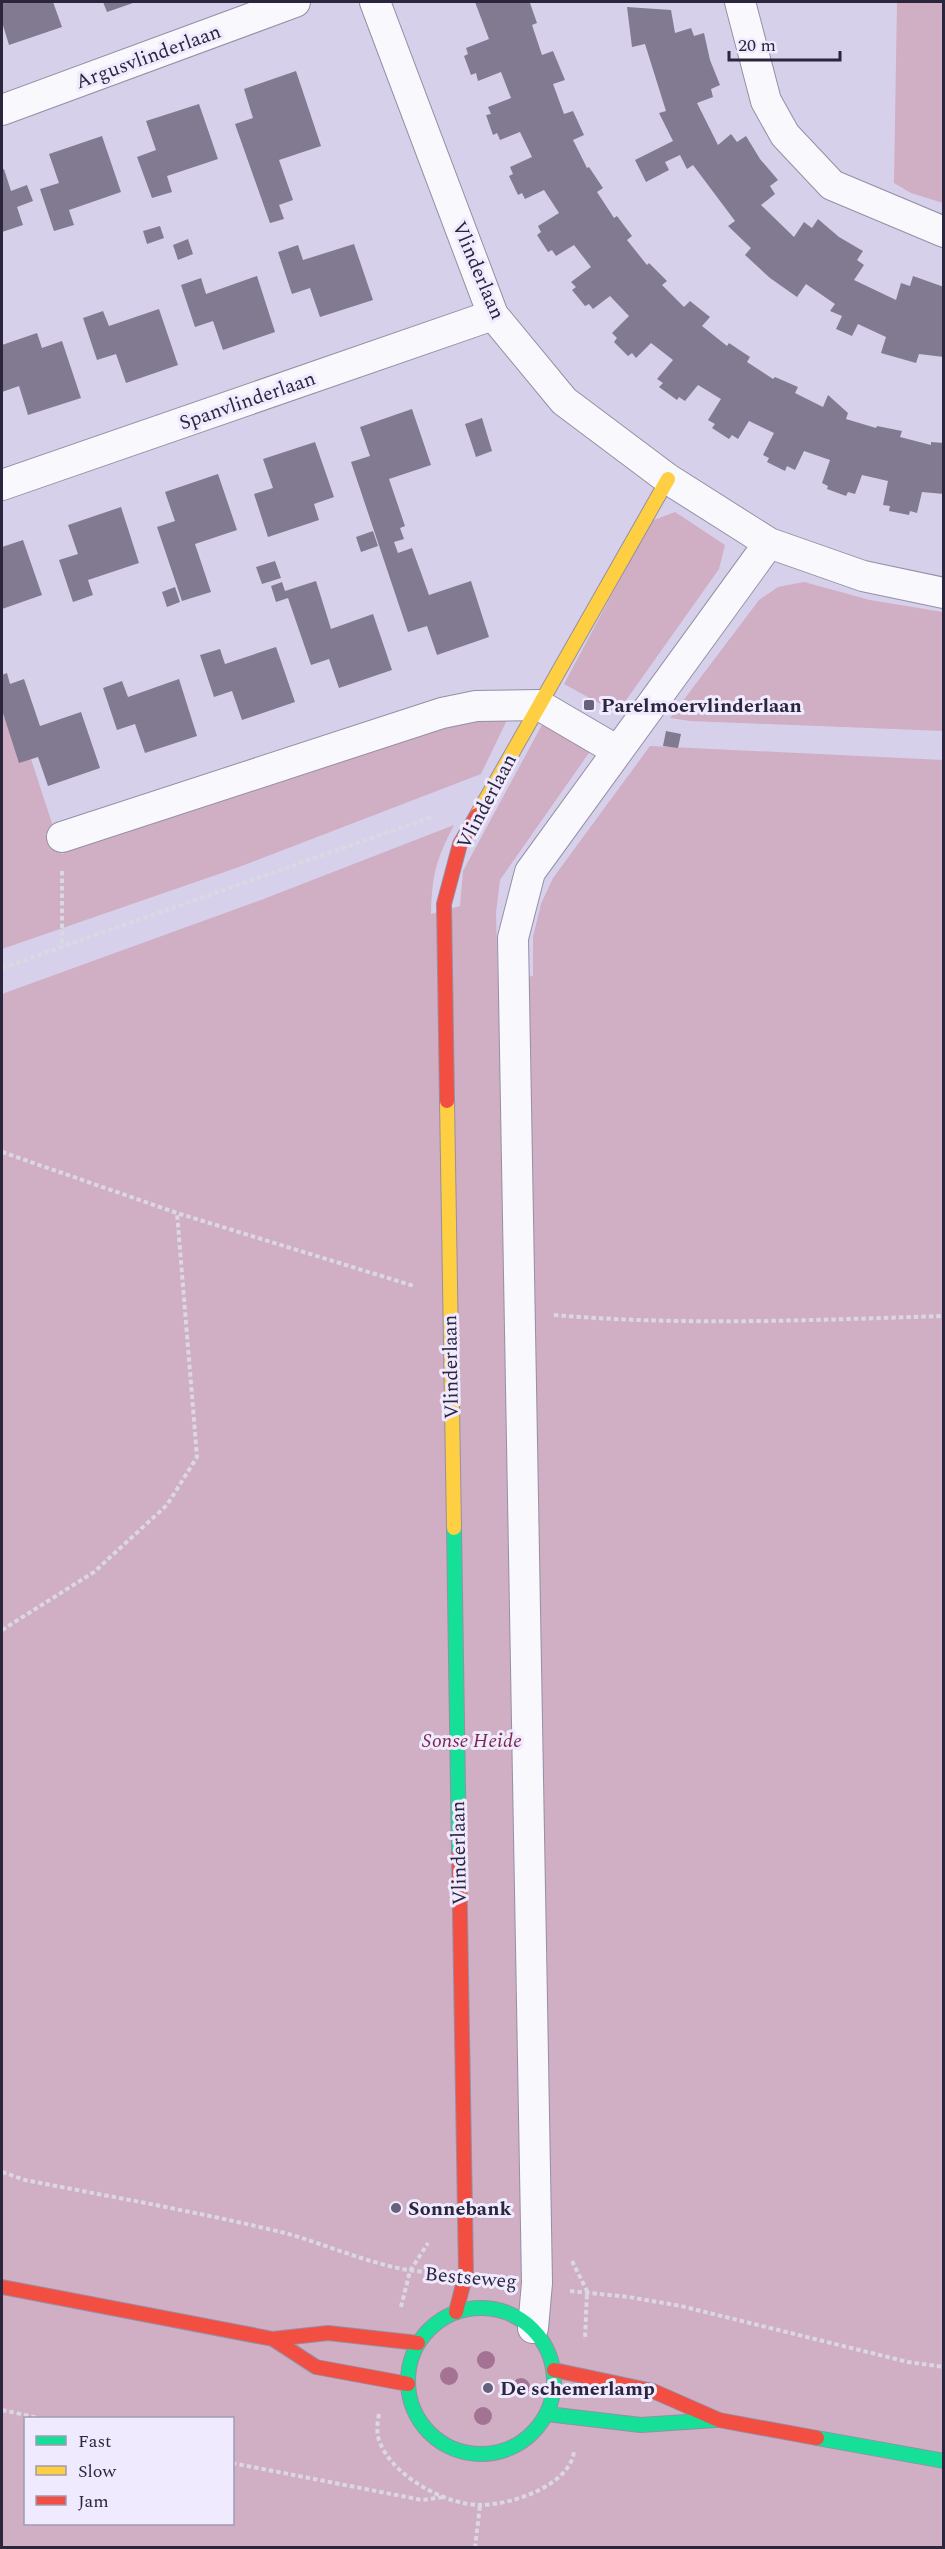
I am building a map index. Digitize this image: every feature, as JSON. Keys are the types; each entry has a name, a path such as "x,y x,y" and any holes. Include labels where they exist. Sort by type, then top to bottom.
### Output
{"street":[{"name":"Argusvlinderlaan","path":"2,110 295,2"},
{"name":"Vlinderlaan","path":"375,2 493,315 564,401 668,479 769,543 863,576 944,593"},
{"path":"740,2 766,101 785,135 832,185 944,232"},
{"name":"Spanvlinderlaan","path":"2,485 493,315"},
{"name":"Vlinderlaan","path":"456,2312 466,2273 444,904 460,844 668,479"},
{"path":"533,2328 537,2283 513,938 530,872 616,750 769,543"},
{"path":"62,837 442,713 476,706 539,705 616,750"},
{"path":"2,2287 273,2339 328,2333 418,2343"},
{"path":"483,2307 510,2313 533,2328 547,2347 554,2370 554,2393 547,2414 533,2433 513,2447 490,2454 466,2452 443,2444 425,2428 413,2408 408,2384 410,2362 418,2343 434,2324 456,2312 483,2307"},
{"path":"273,2339 316,2367 408,2384"},
{"path":"554,2370 653,2391 719,2420 944,2461"},
{"path":"547,2414 641,2426 719,2420"}],"path":[{"path":"2,968 485,798"},
{"path":"62,837 62,946"},
{"path":"2,1630 94,1572 167,1505 197,1457 177,1213"},
{"name":"Bestseweg","path":"2,2172 26,2180 224,2218 321,2243 410,2271 466,2273"},
{"name":"Bestseweg","path":"537,2283 564,2291 629,2297 681,2306 908,2362 944,2367"},
{"path":"2,2410 34,2417"},
{"path":"234,2463 422,2500 446,2497"},
{"path":"476,2547 480,2505"}],"green space":[{"path":"897,2 943,2 943,203 911,193 894,183"},
{"path":"675,512 725,545 719,569 617,713 564,684 651,521"},
{"path":"804,582 870,600 943,612 943,731 690,721 670,718 759,600 778,587"},
{"path":"2,670 62,854 454,701 491,704 506,722 481,774 239,867 2,949"},
{"name":"Sonse Heide","path":"543,723 591,750 500,880 496,913 498,982 533,976 533,937 541,904 553,878 650,746 943,760 943,2547 2,2548 2,994 261,900 454,825 436,868 432,888 431,914 460,906 463,871"}],"building":[{"path":"2,2 53,2 62,27 9,45 2,22"},
{"path":"103,2 136,2 107,12"},
{"path":"475,2 530,3 537,23 532,25 542,55 553,51 565,80 553,84 564,114 573,111 584,135 573,140 587,168 589,167 603,188 597,192 614,218 617,216 632,236 627,240 647,265 649,263 667,281 662,285 684,307 690,301 710,317 702,326 727,346 729,343 750,357 747,362 773,379 775,377 798,387 795,393 823,407 828,395 848,413 846,419 876,428 877,426 902,431 900,437 931,445 931,442 944,443 944,494 922,492 917,513 910,511 909,515 889,511 890,506 883,505 888,481 862,475 855,494 848,492 846,496 827,489 828,486 822,483 830,460 804,451 795,470 787,466 785,471 767,462 769,458 763,455 774,433 749,421 738,439 732,435 729,439 712,428 715,424 708,420 721,399 698,385 685,401 679,397 677,400 659,387 663,383 657,379 673,360 651,343 636,358 632,353 628,356 614,342 617,338 612,333 629,316 610,296 593,309 589,304 585,306 572,290 576,287 571,282 591,267 574,245 556,256 552,250 548,252 537,235 541,232 538,226 559,213 544,190 525,199 522,193 518,195 509,176 513,174 510,167 532,157 520,132 500,140 497,133 493,135 486,115 491,114 488,107 511,98 501,72 478,81 476,73 471,75 464,56 468,54 466,48 489,39"},
{"path":"627,7 671,10 675,33 691,28 694,36 704,33 710,60 720,85 711,89 713,97 697,103 718,145 731,134 737,142 746,136 760,159 778,180 770,186 775,194 761,205 794,237 804,222 812,228 818,219 839,237 863,251 857,260 864,265 854,280 896,300 901,283 910,286 913,276 944,287 944,357 919,354 916,363 881,353 886,337 858,324 852,336 836,329 842,316 830,311 835,304 806,284 797,297 770,278 745,255 751,248 728,226 735,221 693,165 687,169 680,155 665,162 669,170 646,182 635,160 673,141 659,113 666,111 645,44 632,47"},
{"path":"296,71 321,146 279,160 293,200 279,205 284,219 270,223 235,124 253,118 244,89"},
{"path":"199,104 218,159 167,176 172,192 152,198 137,157 156,150 146,121"},
{"path":"102,136 121,192 69,210 74,225 54,231 40,189 59,183 49,154"},
{"path":"4,169 11,191 27,185 33,201 17,207 23,225 2,232 2,170"},
{"path":"160,226 164,238 147,244 143,231"},
{"path":"188,239 193,254 178,260 173,245"},
{"path":"354,244 373,300 320,317 310,288 292,294 278,252 298,245 303,260"},
{"path":"257,276 275,332 223,350 213,321 195,327 181,285 201,278 206,294"},
{"path":"159,309 178,365 126,383 116,354 97,360 83,318 103,311 109,326"},
{"path":"37,333 42,348 62,341 81,398 28,415 19,386 2,392 2,345"},
{"path":"412,409 431,465 389,479 405,526 400,528 404,539 394,542 398,553 412,548 429,595 471,581 489,637 437,655 427,626 408,632 351,462 370,456 360,427"},
{"path":"482,418 492,451 476,457 465,424"},
{"path":"315,442 334,497 314,504 319,520 268,537 254,494 273,488 263,459"},
{"path":"218,474 237,530 195,544 211,592 182,601 157,527 175,521 165,492"},
{"path":"121,507 139,563 88,580 93,595 73,602 59,560 78,554 68,525"},
{"path":"373,531 378,546 361,552 356,537"},
{"path":"23,540 42,595 2,609 2,547"},
{"path":"275,561 281,578 262,584 256,567"},
{"path":"316,581 331,629 373,614 392,670 339,688 329,659 311,665 288,598 276,602 271,586 282,582 285,591"},
{"path":"175,587 180,602 167,607 162,592"},
{"path":"276,647 295,702 242,720 232,691 214,697 200,655 220,649 225,664"},
{"path":"7,673 10,684 24,679 40,726 81,712 100,768 48,786 38,757 19,763 2,710 2,675"},
{"path":"179,679 197,736 145,753 135,724 117,730 103,688 122,681 128,697"},
{"path":"666,731 681,734 678,748 663,746"}],"traffic: fast":[{"path":"454,1528 459,1854"},
{"path":"481,2308 509,2314 533,2329 548,2353 554,2381 548,2409 533,2433 509,2448 481,2454 453,2448 429,2433 414,2409 408,2381 414,2353 429,2329 453,2314 481,2308"},
{"path":"547,2414 641,2425 716,2420"},
{"path":"817,2438 944,2461"}],"traffic: slow":[{"path":"477,815 668,479"},
{"path":"447,1101 454,1528"}],"traffic: jam":[{"path":"447,1101 444,904 460,844 477,815"},
{"path":"456,2312 466,2273 459,1854"},
{"path":"2,2287 273,2339 328,2333 418,2343"},
{"path":"273,2339 316,2367 408,2384"},
{"path":"554,2370 653,2391 719,2420 817,2438"}],"place":[{"name":"Parelmoervlinderlaan","path":"589,705"},
{"name":"Sonnebank","path":"396,2208"},
{"name":"De schemerlamp","path":"488,2388"}]}
